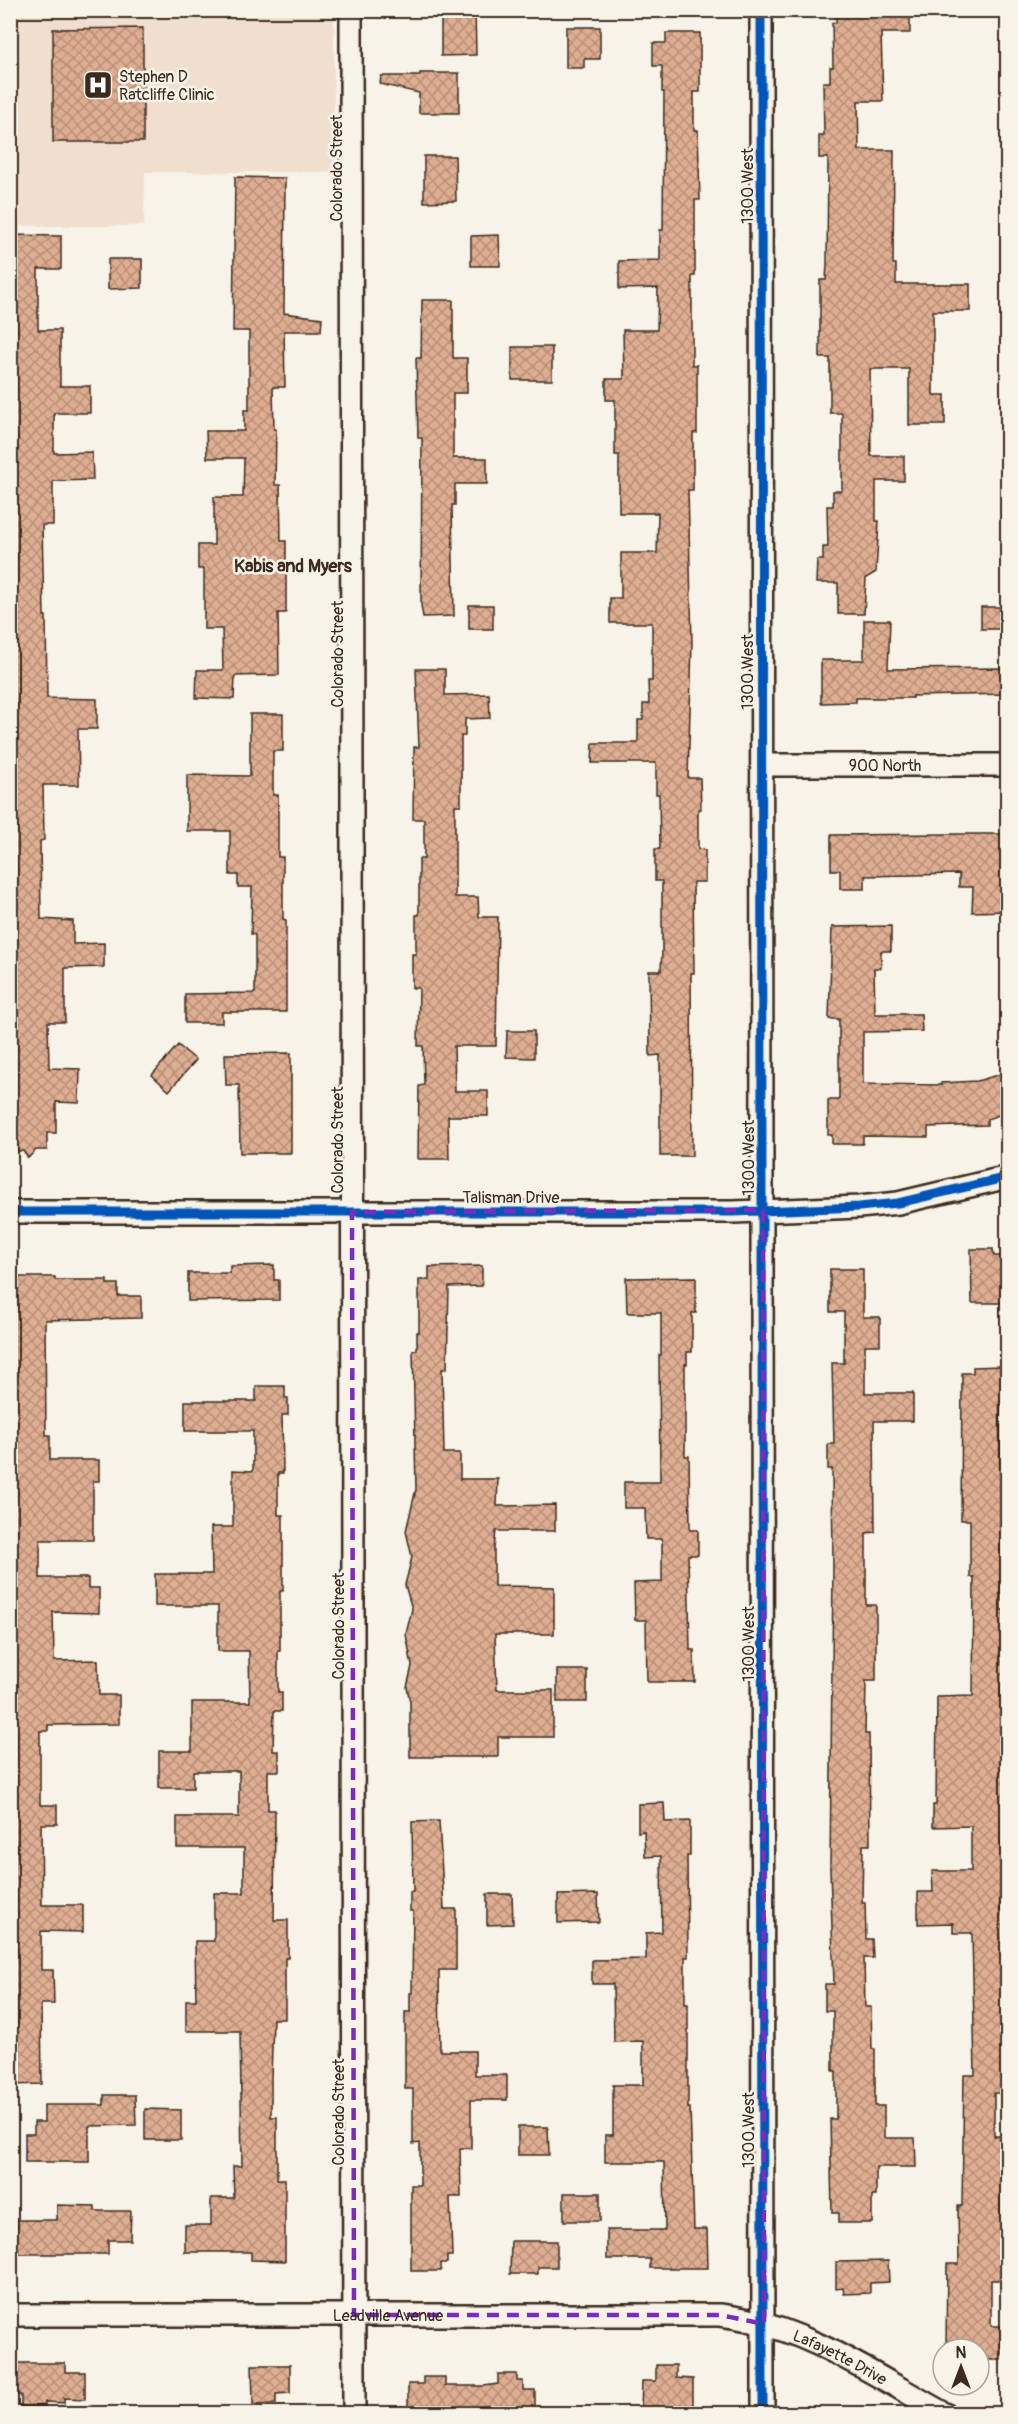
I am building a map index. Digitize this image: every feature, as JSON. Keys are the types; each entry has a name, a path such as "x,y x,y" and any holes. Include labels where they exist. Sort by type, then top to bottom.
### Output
{"street":[{"name":"Colorado Street","path":"351,10 354,2414"},
{"name":"1300 West","path":"762,10 763,2414"},
{"name":"900 North","path":"762,765 1008,765"},
{"name":"Talisman Drive","path":"10,1212 763,1210 859,1207 898,1203 1008,1177"},
{"name":"Leadville Avenue","path":"10,2315 720,2315 764,2324"},
{"name":"Lafayette Drive","path":"764,2324 801,2335 945,2414"}],"highlighted area":[{"path":"763,1210 764,2324 720,2315 354,2315 352,1212"}],"shaded area":[{"path":"10,11 334,11 334,172 145,172 144,226 11,226"}],"building":[{"path":"441,10 475,10 476,55 441,56"},
{"path":"836,10 910,10 910,33 881,33 883,101 858,101 859,150 894,150 893,264 896,264 896,284 970,284 970,311 933,311 933,395 945,395 945,425 909,425 909,369 870,369 871,456 904,456 904,481 876,481 876,521 879,521 876,572 866,578 864,614 838,614 838,583 816,583 817,560 823,560 823,547 828,547 827,506 833,506 833,491 842,491 842,413 830,413 830,358 820,358 820,280 826,280 827,264 828,158 819,158 819,136 824,136 823,82 830,82 830,67 833,67 832,23 836,23"},
{"path":"566,27 600,27 600,59 584,59 584,68 566,68"},
{"name":"Stephen D Ratcliffe Clinic","path":"143,28 143,142 53,142 53,29"},
{"path":"666,33 700,33 700,92 694,92 694,130 698,130 700,200 695,200 695,276 692,276 692,365 697,365 697,433 693,433 693,490 688,490 692,643 688,778 700,778 701,809 698,809 698,849 705,850 705,882 693,882 692,1156 660,1156 660,1055 650,1056 649,971 661,971 662,951 662,881 655,881 655,849 660,849 656,763 592,763 593,743 638,743 638,720 643,720 643,704 649,704 648,681 652,681 652,623 610,623 610,598 621,598 621,553 657,553 658,513 619,513 619,455 615,455 615,400 606,400 606,379 624,379 623,330 657,330 658,288 619,289 619,261 660,260 660,230 663,230 664,92 662,92 662,66 653,66 653,43 666,43"},
{"path":"420,73 459,73 459,113 419,113 419,93 380,84 381,76 420,76"},
{"path":"424,156 455,156 456,201 424,202"},
{"path":"235,177 285,178 284,313 322,318 321,331 284,331 285,387 273,387 274,429 276,429 275,485 280,485 281,541 286,541 286,613 278,613 279,675 235,676 234,699 196,698 197,670 223,670 222,629 204,629 204,569 198,569 198,545 214,545 214,497 243,497 244,458 207,458 206,431 244,431 244,410 249,410 249,331 233,331"},
{"path":"10,235 61,236 61,269 38,269 38,330 60,330 60,386 90,386 90,413 54,413 54,453 92,452 93,480 53,481 53,525 42,525 47,698 97,699 97,729 78,729 79,785 43,785 44,840 40,841 41,919 73,921 73,944 104,943 104,967 65,968 65,1022 48,1022 49,1068 80,1069 79,1103 56,1102 56,1133 47,1133 47,1150 36,1150 28,1158 23,1151 10,1151 10,1040 14,1040 14,1000 10,1000"},
{"path":"499,235 500,266 471,266 471,236"},
{"path":"108,259 142,259 142,288 108,289"},
{"path":"422,300 453,300 453,358 467,358 467,393 453,393 453,458 487,458 487,484 455,484 455,505 452,505 454,616 423,617 421,605 422,438 418,438 416,358 421,358"},
{"path":"512,347 552,347 552,380 512,380"},
{"path":"469,605 493,605 493,629 469,629"},
{"path":"981,607 1001,607 1001,629 981,629"},
{"path":"864,620 890,620 888,669 1008,668 1008,694 856,698 856,702 821,703 821,660 864,660"},
{"path":"416,669 445,669 445,695 489,694 490,718 465,719 465,736 461,736 461,805 455,805 455,897 478,897 479,917 498,917 496,1046 454,1046 455,1091 488,1091 488,1116 448,1116 449,1159 418,1159 419,1086 424,1085 423,1046 418,1046 419,988 412,988 412,954 416,954 419,859 424,859 424,819 413,819 414,747 419,747"},
{"path":"250,714 283,714 283,751 273,751 273,795 278,795 278,857 283,857 286,1012 222,1012 222,1023 185,1023 185,994 255,993 255,935 251,934 252,887 238,887 238,875 230,875 230,831 187,831 187,775 250,776"},
{"path":"1008,834 1008,911 972,912 973,887 959,887 959,874 865,876 865,889 840,889 840,870 831,870 831,835"},
{"path":"891,926 891,951 881,951 881,968 874,968 875,1014 921,1014 922,1031 863,1032 863,1084 941,1085 941,1083 977,1081 1008,1072 1008,1112 987,1119 987,1125 928,1127 928,1137 863,1136 863,1144 832,1144 832,1135 828,1135 828,1100 839,1100 839,1019 829,1019 832,927"},
{"path":"507,1031 534,1031 534,1058 506,1057"},
{"path":"178,1045 196,1060 169,1091 152,1075"},
{"path":"291,1053 291,1153 240,1153 239,1085 226,1085 225,1054"},
{"path":"971,1249 993,1249 994,1256 1003,1256 1004,1303 972,1303"},
{"path":"274,1265 274,1280 279,1280 279,1300 188,1301 188,1273 230,1273 230,1266"},
{"path":"482,1266 482,1286 449,1287 447,1369 442,1369 444,1453 460,1453 460,1479 498,1479 497,1506 555,1505 555,1531 496,1531 494,1549 494,1586 554,1587 554,1634 495,1634 497,1690 553,1690 553,1737 498,1737 498,1757 410,1757 410,1702 407,1687 412,1666 406,1634 412,1609 405,1585 412,1557 406,1531 416,1489 413,1350 417,1350 417,1332 419,1332 419,1280 429,1280 429,1267"},
{"path":"830,1269 863,1269 863,1317 880,1317 880,1345 865,1345 865,1393 913,1393 913,1421 874,1421 875,1532 866,1533 866,1605 876,1605 876,1681 866,1681 865,1734 869,1734 870,1845 863,1845 862,1903 865,1903 866,1939 872,1939 873,1958 864,1958 865,2007 871,2007 872,2049 875,2049 875,2106 884,2106 884,2138 915,2138 916,2167 876,2167 876,2196 872,2196 872,2223 839,2223 839,2213 832,2213 830,2119 836,2119 836,2071 833,2071 833,2011 825,2011 825,1984 834,1984 830,1870 832,1469 828,1469 828,1444 834,1444 832,1363 844,1363 844,1312 830,1312"},
{"path":"10,1277 107,1280 107,1284 118,1284 118,1296 141,1296 141,1318 45,1320 46,1435 50,1435 50,1460 99,1460 99,1481 93,1481 93,1540 40,1540 40,1578 88,1578 88,1588 99,1588 99,1613 53,1612 54,1661 98,1660 99,1695 119,1695 119,1724 48,1725 48,1731 40,1731 40,1805 57,1805 57,1824 41,1824 42,1905 83,1905 83,1932 41,1931 41,1970 53,1970 54,2004 41,2004 42,2084 10,2085"},
{"path":"696,1277 696,1313 692,1313 692,1352 687,1352 687,1364 685,1364 685,1456 689,1456 690,1530 698,1530 698,1555 688,1555 690,1650 694,1650 695,1682 647,1682 646,1620 635,1620 634,1583 662,1582 662,1539 646,1539 645,1508 624,1508 624,1482 660,1482 661,1313 627,1313 626,1278"},
{"path":"973,1367 1005,1367 1005,1405 1000,1405 1001,1610 1004,1610 1005,1687 1001,1687 1001,1725 1008,1725 1008,1760 1005,1761 1005,1816 1002,1816 1000,1910 1004,1910 1008,2048 1006,2048 1005,2093 994,2093 994,2136 1000,2136 1001,2145 1001,2280 991,2280 991,2326 1001,2326 1001,2360 991,2360 991,2337 946,2337 947,2264 959,2264 958,2206 962,2206 964,2075 975,2075 972,1933 953,1933 953,1923 918,1924 918,1892 933,1892 932,1871 971,1871 971,1826 933,1827 933,1805 936,1805 937,1697 973,1696 974,1577 970,1577 970,1520 961,1520 962,1373 973,1373"},
{"path":"256,1386 285,1386 285,1398 288,1398 288,1415 282,1415 283,1473 278,1473 278,1515 283,1515 283,1591 280,1591 280,1651 278,1651 278,1692 282,1692 282,1711 274,1711 273,1751 279,1751 279,1771 268,1771 268,1810 275,1810 274,1920 288,1920 288,1958 285,1958 285,2019 273,2019 271,2078 271,2117 277,2117 277,2179 285,2179 285,2261 251,2260 251,2252 185,2252 185,2225 211,2225 211,2198 234,2198 233,2166 242,2166 240,2031 186,2031 186,2000 196,2000 195,1941 214,1941 214,1893 244,1893 244,1848 177,1848 177,1817 239,1817 239,1771 193,1771 193,1788 159,1788 159,1751 192,1751 192,1702 250,1702 249,1651 218,1651 218,1606 155,1606 155,1574 212,1574 211,1527 233,1527 233,1470 253,1471 253,1431 185,1431 185,1401 256,1401"},
{"path":"557,1670 587,1670 587,1702 557,1702"},
{"path":"664,1803 665,1822 690,1821 690,1856 687,1856 688,1957 685,1957 685,2004 688,2004 688,2108 690,2108 694,2229 707,2229 708,2268 650,2268 650,2259 607,2259 607,2230 665,2230 664,2162 605,2162 605,2135 613,2135 613,2085 643,2085 643,2041 614,2042 613,1984 592,1984 592,1960 646,1959 646,1933 662,1932 661,1856 645,1857 644,1831 638,1832 638,1804"},
{"path":"439,1821 444,1909 456,1909 456,1970 439,1970 440,2051 475,2051 475,2075 507,2075 507,2100 471,2100 471,2148 460,2148 461,2197 450,2197 452,2256 447,2256 447,2263 441,2263 441,2271 411,2271 411,2185 420,2185 420,2143 413,2144 413,2089 405,2089 405,2012 410,2012 410,1993 412,1993 413,1911 410,1911 410,1892 413,1892 412,1822"},
{"path":"487,1894 512,1894 513,1924 487,1925"},
{"path":"598,1894 599,1922 558,1923 558,1895"},
{"path":"104,2095 135,2095 136,2125 89,2126 89,2162 25,2162 25,2134 34,2134 34,2122 44,2122 44,2105 104,2105"},
{"path":"145,2109 181,2110 181,2140 145,2140"},
{"path":"518,2127 548,2127 549,2155 518,2155"},
{"path":"564,2193 600,2193 600,2221 564,2221"},
{"path":"57,2205 95,2206 95,2211 131,2211 130,2240 108,2240 108,2254 18,2254 18,2251 10,2251 10,2220 57,2220"},
{"path":"511,2241 557,2241 557,2267 538,2267 538,2274 510,2274"},
{"path":"888,2261 889,2282 870,2283 870,2293 844,2294 843,2288 836,2289 836,2262"},
{"path":"10,2363 65,2363 65,2372 85,2372 85,2399 64,2398 64,2403 45,2402 45,2406 21,2406 21,2395 10,2395"},
{"path":"252,2365 290,2365 290,2393 276,2394 276,2404 253,2405"},
{"path":"656,2365 676,2365 676,2378 693,2379 693,2412 641,2411 642,2381 656,2381"},
{"path":"498,2374 517,2374 517,2381 523,2381 523,2390 535,2390 535,2414 408,2414 408,2384 423,2384 423,2377 445,2377 445,2386 484,2386 498,2384"}],"cycle path":[{"path":"761,10 763,2414"},
{"path":"10,1212 734,1212 859,1207 898,1203 1008,1177"}],"place":[{"name":"Stephen D Ratcliffe Clinic","path":"98,85"}],"district":[{"name":"Kabis and Myers","path":"293,566"}]}
